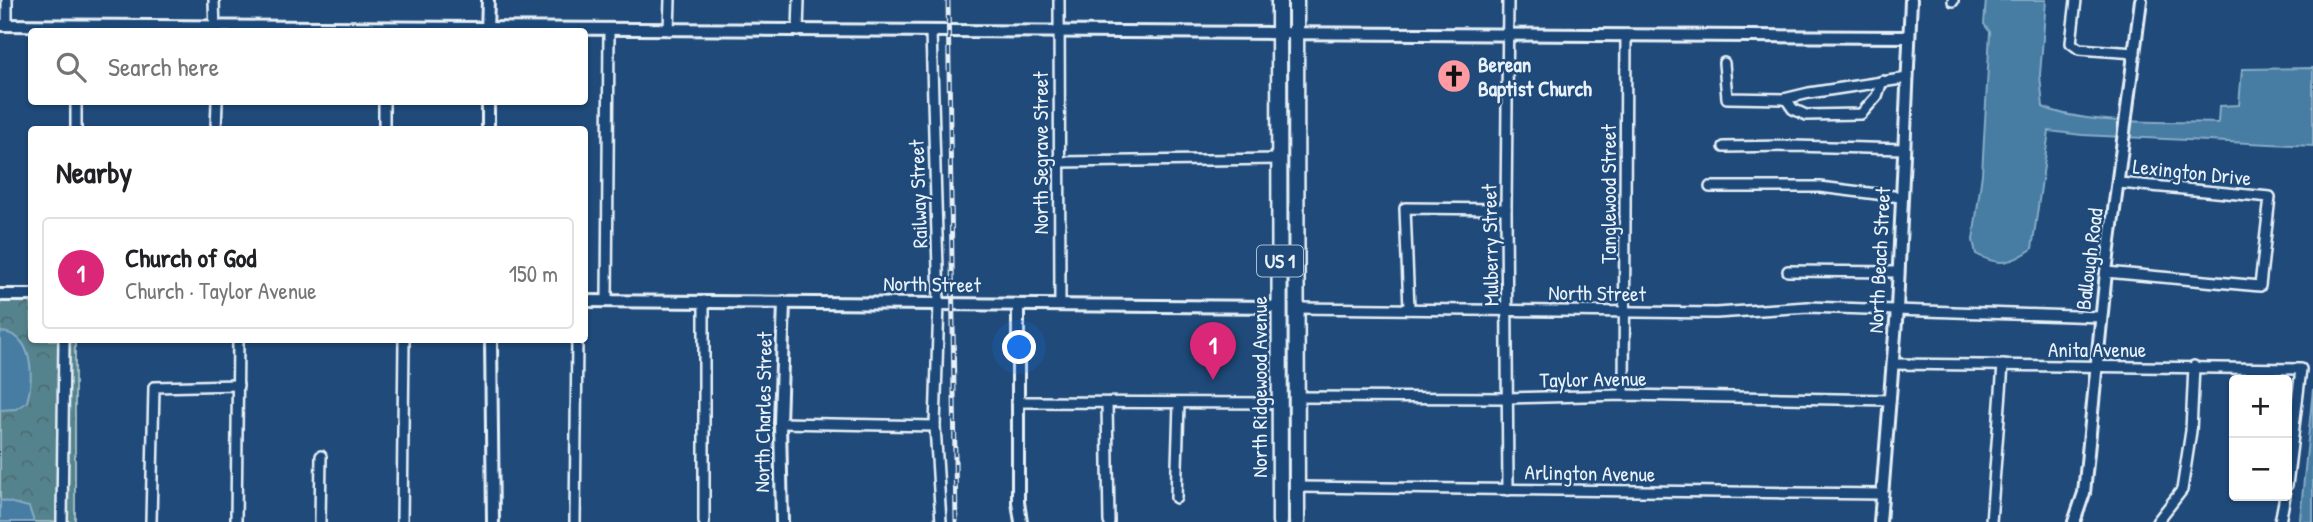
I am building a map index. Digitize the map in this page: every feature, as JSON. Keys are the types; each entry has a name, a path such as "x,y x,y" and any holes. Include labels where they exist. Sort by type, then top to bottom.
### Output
{"main road":[{"name":"North Ridgewood Avenue","path":"1279,0 1280,522"},
{"name":"North Ridgewood Avenue","path":"1296,0 1297,522"},
{"path":"1280,467 1288,480 1297,487"}],"street":[{"path":"7,0 4,25 58,28"},
{"path":"214,0 215,28"},
{"path":"487,28 488,0"},
{"path":"670,0 670,30"},
{"path":"798,31 799,0"},
{"name":"North Segrave Street","path":"1059,0 1060,305"},
{"name":"Mulberry Street","path":"1508,0 1508,490"},
{"name":"North Beach Street","path":"1880,522 1897,309 1911,0"},
{"path":"2076,0 2071,43 2079,49 2135,53"},
{"name":"Ballough Road","path":"2074,522 2084,492 2106,272 2141,0"},
{"path":"588,30 1909,37"},
{"path":"607,301 609,30"},
{"name":"Railway Street","path":"931,32 939,303 935,426 941,522"},
{"name":"Tanglewood Street","path":"1624,394 1626,35"},
{"path":"1724,63 1727,98 1784,99 1908,78"},
{"path":"1784,99 1793,109 1806,115 1861,114 1877,96 1882,81"},
{"path":"76,105 76,126"},
{"path":"216,105 216,126"},
{"path":"384,105 384,126"},
{"path":"488,105 488,126"},
{"path":"1724,147 1904,149"},
{"path":"1059,162 1280,159"},
{"name":"Lexington Drive","path":"2106,272 2260,286 2270,197 2119,183"},
{"path":"1710,187 1820,187 1901,197"},
{"path":"1409,309 1405,208 1506,209"},
{"path":"1788,271 1898,272"},
{"path":"0,295 28,295"},
{"name":"North Street","path":"588,301 1280,307"},
{"path":"704,301 704,522"},
{"name":"North Charles Street","path":"782,522 780,423 784,302"},
{"path":"1018,305 1018,502 1021,522"},
{"name":"North Street","path":"1297,308 1716,313 1808,307 2101,317"},
{"path":"62,522 64,343"},
{"path":"236,522 238,343"},
{"path":"402,522 404,343"},
{"path":"491,343 493,522"},
{"path":"575,522 578,343"},
{"name":"Anita Avenue","path":"1893,364 2301,369 2292,444"},
{"path":"1991,522 2003,365"},
{"path":"2157,522 2182,490 2191,431 2194,366"},
{"path":"151,522 154,387 238,385"},
{"name":"Taylor Avenue","path":"1297,397 1508,398 1624,394 1890,400"},
{"path":"1017,402 1280,403"},
{"path":"1107,403 1109,522"},
{"path":"1176,498 1179,404"},
{"path":"780,423 935,426"},
{"path":"320,522 321,456"},
{"name":"Arlington Avenue","path":"1297,487 1883,494"},
{"path":"2280,522 2284,501"}],"green space":[{"path":"0,295 28,295 28,343 75,343 75,522 0,522"}],"water":[{"path":"1986,0 2046,0 2040,75 2043,107 2061,113 2104,120 2218,123 2219,106 2239,105 2242,69 2313,68 2313,146 2082,135 2049,131 2032,249 2005,262 1984,258 1976,254 1973,240 1982,174 1990,32 1984,24"},
{"path":"0,332 11,334 20,340 29,358 31,381 27,402 16,409 0,410"},
{"path":"2313,389 2313,522 2299,522 2300,519"},
{"path":"0,500 29,507 34,522 0,522"}],"railway":[{"path":"948,0 956,522"}],"place":[{"name":"Berean Baptist Church","path":"1454,76"},
{"name":"Church of God","path":"1213,380"}]}
